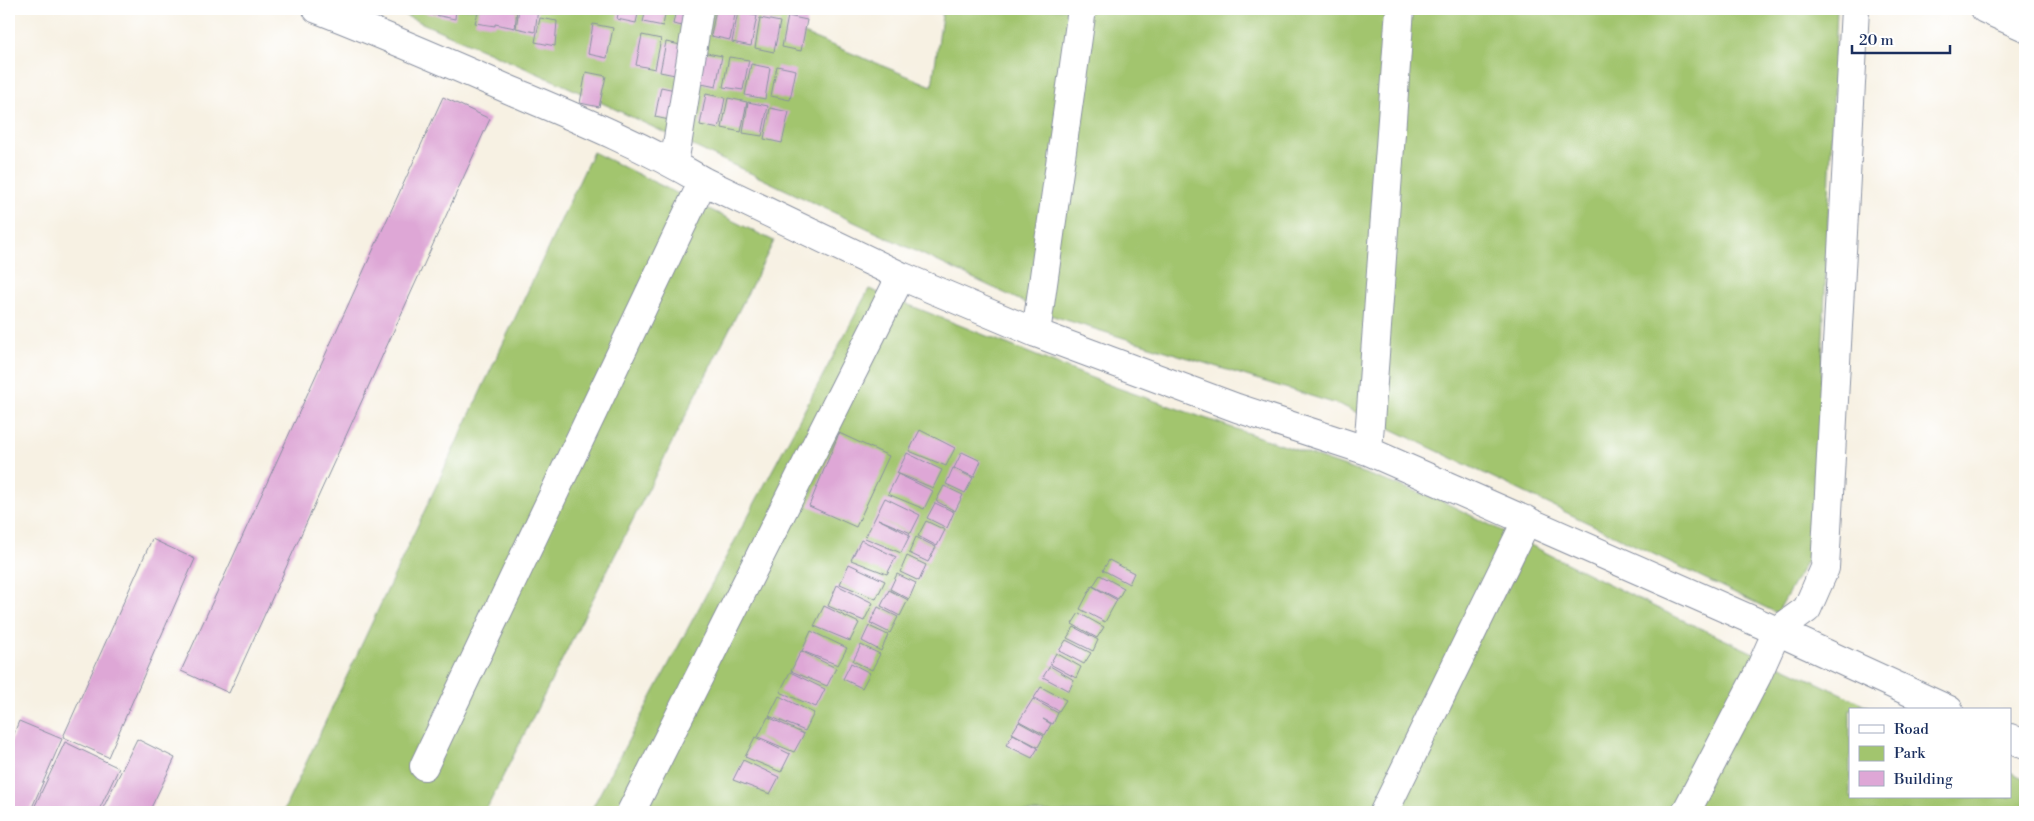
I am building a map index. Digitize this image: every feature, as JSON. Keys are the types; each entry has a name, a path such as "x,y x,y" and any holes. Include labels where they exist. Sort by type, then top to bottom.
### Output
{"lane":[{"path":"317,9 363,26 608,132 674,164 703,181 901,276 1036,333 1237,408 1368,451 1777,631 1945,708"},
{"path":"674,164 699,9"},
{"path":"1036,333 1082,9"},
{"path":"1368,451 1400,9"},
{"path":"1686,812 1757,676 1777,631 1807,609 1825,568 1854,9"},
{"path":"1985,9 2025,27"},
{"path":"424,766 703,181"},
{"path":"631,812 901,276"},
{"path":"1384,812 1527,520"},
{"path":"2012,739 2025,745"}],"green space":[{"path":"390,9 806,9 802,33 932,86 943,9 1837,9 1814,548 1777,613 1343,406 1053,316 566,86"},
{"path":"593,152 774,241 485,812 283,812"},
{"path":"869,289 1112,386 1438,499 1657,608 1872,708 1849,708 1849,798 2012,798 2012,773 2025,779 2025,812 590,812"}],"building":[{"path":"415,9 435,9 434,15 415,11"},
{"path":"437,9 456,9 455,19 435,15"},
{"path":"479,9 517,9 515,28 475,23"},
{"path":"519,9 538,9 535,32 516,28"},
{"path":"619,9 639,9 636,23 617,19"},
{"path":"646,9 666,9 663,26 643,22"},
{"path":"676,9 696,9 692,28 673,24"},
{"path":"716,9 736,10 730,40 711,36"},
{"path":"738,12 757,16 751,46 732,42"},
{"path":"788,16 807,20 801,51 782,47"},
{"path":"540,18 557,21 555,46 535,42"},
{"path":"760,18 780,22 774,52 755,48"},
{"path":"593,24 613,28 607,58 588,54"},
{"path":"642,35 661,39 655,69 636,65"},
{"path":"666,42 686,46 680,76 660,72"},
{"path":"702,52 722,56 716,87 697,83"},
{"path":"729,57 749,60 743,90 723,87"},
{"path":"751,64 770,68 765,99 745,95"},
{"path":"777,66 796,70 790,100 771,96"},
{"path":"586,72 606,76 599,107 580,103"},
{"path":"661,87 680,91 674,121 655,117"},
{"path":"706,94 725,98 719,129 700,125"},
{"path":"443,97 490,119 229,693 181,671"},
{"path":"728,98 747,102 741,132 722,128"},
{"path":"748,102 768,106 762,136 743,133"},
{"path":"770,108 789,112 782,143 764,139"},
{"path":"920,430 955,448 946,466 909,451"},
{"path":"839,433 889,456 856,527 809,506"},
{"path":"962,452 981,461 974,477 954,468"},
{"path":"907,453 942,470 933,488 897,473"},
{"path":"953,468 973,478 965,493 946,484"},
{"path":"898,474 933,491 924,509 888,494"},
{"path":"944,486 963,495 955,511 936,501"},
{"path":"885,498 920,515 911,533 878,519 910,535 901,553 865,538"},
{"path":"935,503 954,512 947,528 927,518"},
{"path":"926,521 945,530 937,546 918,536"},
{"path":"916,537 936,547 928,562 909,553"},
{"path":"152,539 195,559 108,757 63,737"},
{"path":"861,540 896,557 887,574 851,560"},
{"path":"907,556 926,565 919,581 900,572"},
{"path":"1109,560 1134,573 1129,584 1103,570"},
{"path":"849,564 885,581 876,599 840,584"},
{"path":"897,574 916,583 909,599 890,589"},
{"path":"1100,575 1124,588 1118,599 1093,586"},
{"path":"837,585 873,603 864,621 828,606"},
{"path":"1092,586 1117,600 1105,622 1080,609"},
{"path":"889,590 908,600 900,616 881,606"},
{"path":"824,606 859,623 850,641 814,626"},
{"path":"878,607 898,617 890,633 870,623"},
{"path":"1079,613 1104,627 1097,638 1072,624"},
{"path":"869,626 888,635 881,651 862,641"},
{"path":"1074,627 1098,640 1093,651 1067,638"},
{"path":"811,631 847,648 838,665 802,651"},
{"path":"1066,640 1091,653 1084,664 1059,651"},
{"path":"861,645 880,654 872,670 853,661"},
{"path":"801,651 836,668 827,686 791,671"},
{"path":"1056,653 1081,667 1076,678 1050,664"},
{"path":"851,663 870,673 862,688 843,679"},
{"path":"1050,666 1074,680 1069,691 1043,677"},
{"path":"790,672 825,689 816,707 780,692"},
{"path":"1041,687 1066,700 1059,711 1034,698"},
{"path":"779,696 814,713 805,731 769,716"},
{"path":"1033,699 1058,713 1053,724 1043,719 1051,724 1045,735 1019,721"},
{"path":"768,717 804,734 794,752 758,737"},
{"path":"19,721 62,739 30,812 9,812 9,746"},
{"path":"1019,722 1044,736 1038,747 1012,733"},
{"path":"1013,734 1038,748 1032,758 1006,745"},
{"path":"755,737 790,754 781,772 745,757"},
{"path":"137,739 175,758 149,812 101,812"},
{"path":"65,742 119,768 98,812 32,812"},
{"path":"743,760 779,777 770,794 733,780"}]}
